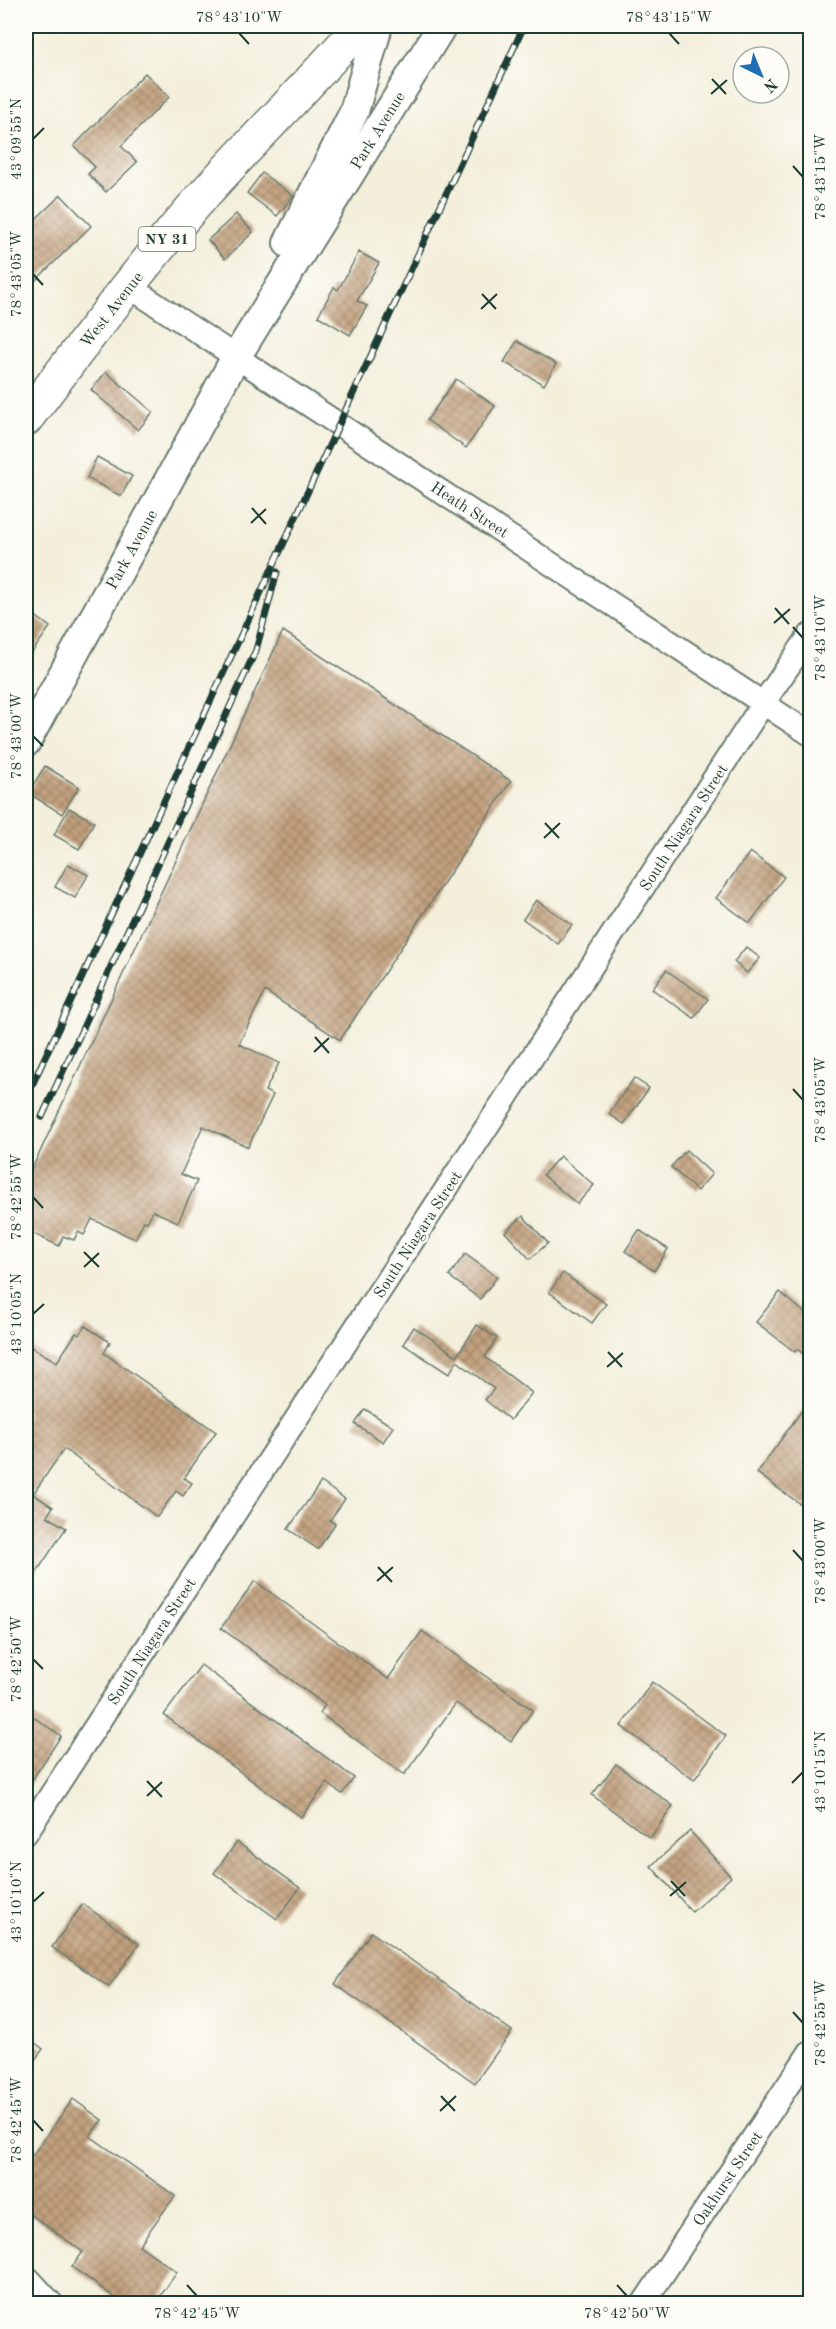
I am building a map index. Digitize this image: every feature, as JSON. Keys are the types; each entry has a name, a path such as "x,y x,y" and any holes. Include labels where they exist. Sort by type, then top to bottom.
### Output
{"highway":[{"name":"NY 31","path":"322,70 360,26"},
{"name":"NY 31","path":"322,70 377,26"},
{"name":"West Avenue","path":"26,419 128,286 208,191 322,70"}],"main road":[{"name":"Park Avenue","path":"236,357 293,231 354,112 377,26"},
{"name":"Park Avenue","path":"26,742 236,357 442,26"}],"street":[{"name":"Heath Street","path":"128,286 810,734"},
{"name":"South Niagara Street","path":"26,1833 764,702 810,635"},
{"name":"Oakhurst Street","path":"643,2304 810,2052"},
{"path":"26,2276 52,2304"}],"building":[{"path":"145,73 169,97 121,146 137,162 106,192 88,174 95,167 74,146"},
{"path":"262,173 293,196 277,216 247,193"},
{"path":"61,195 91,226 26,290 26,228"},
{"path":"236,214 253,232 225,259 208,240"},
{"path":"359,252 379,263 357,301 367,306 350,335 318,316 334,287 338,290"},
{"path":"517,341 556,364 544,385 504,362"},
{"path":"106,372 153,412 138,430 91,390"},
{"path":"456,379 495,406 466,448 427,420"},
{"path":"97,457 132,476 121,496 87,478"},
{"path":"26,609 50,627 26,661"},
{"path":"283,631 511,781 340,1040 265,991 239,1044 279,1063 265,1091 273,1095 248,1147 203,1126 181,1174 197,1181 178,1222 153,1211 147,1222 144,1221 135,1239 92,1219 84,1235 78,1232 74,1240 63,1236 59,1246 26,1230 26,1182"},
{"path":"45,766 79,787 62,814 28,793"},
{"path":"69,808 94,822 79,849 54,835"},
{"path":"750,852 784,877 750,923 716,898"},
{"path":"68,864 88,875 75,898 55,887"},
{"path":"536,900 572,925 558,944 523,919"},
{"path":"746,947 760,958 747,973 734,962"},
{"path":"666,970 708,999 694,1018 652,989"},
{"path":"634,1078 649,1088 624,1124 609,1114"},
{"path":"686,1150 712,1174 697,1191 671,1167"},
{"path":"560,1156 594,1185 577,1204 543,1175"},
{"path":"523,1216 548,1243 530,1259 505,1232"},
{"path":"639,1230 668,1249 654,1271 625,1251"},
{"path":"465,1254 497,1277 480,1299 449,1276"},
{"path":"563,1273 606,1304 592,1323 549,1292"},
{"path":"780,1292 810,1317 810,1359 797,1349 795,1352 756,1322"},
{"path":"477,1325 497,1338 485,1357 532,1393 510,1420 485,1400 494,1389 457,1361 449,1374 403,1344 414,1327 457,1356"},
{"path":"85,1326 110,1342 104,1353 216,1432 184,1478 192,1483 183,1496 176,1491 157,1517 64,1449 33,1494 53,1507 47,1516 66,1528 26,1588 26,1344 57,1362 76,1333 79,1335"},
{"path":"810,1399 810,1511 757,1473"},
{"path":"365,1409 393,1427 383,1442 355,1424"},
{"path":"321,1482 345,1499 330,1520 335,1524 318,1549 288,1529"},
{"path":"255,1581 388,1679 422,1631 533,1710 511,1741 456,1703 404,1775 320,1713 325,1705 221,1628"},
{"path":"201,1665 354,1778 342,1794 327,1783 301,1817 164,1715"},
{"path":"652,1682 726,1736 694,1780 621,1726"},
{"path":"26,1712 61,1736 26,1789"},
{"path":"616,1764 673,1806 650,1838 592,1795"},
{"path":"690,1831 731,1877 692,1912 651,1866"},
{"path":"237,1842 300,1888 277,1919 214,1873"},
{"path":"83,1904 139,1944 109,1987 52,1947"},
{"path":"371,1932 512,2031 475,2083 335,1984"},
{"path":"26,2036 43,2049 26,2072"},
{"path":"73,2099 102,2120 90,2136 175,2196 139,2245 177,2272 155,2304 124,2304 72,2267 83,2252 26,2211 26,2164"}],"railway":[{"path":"26,1098 524,26"},
{"path":"42,1117 256,650 277,572"}]}
